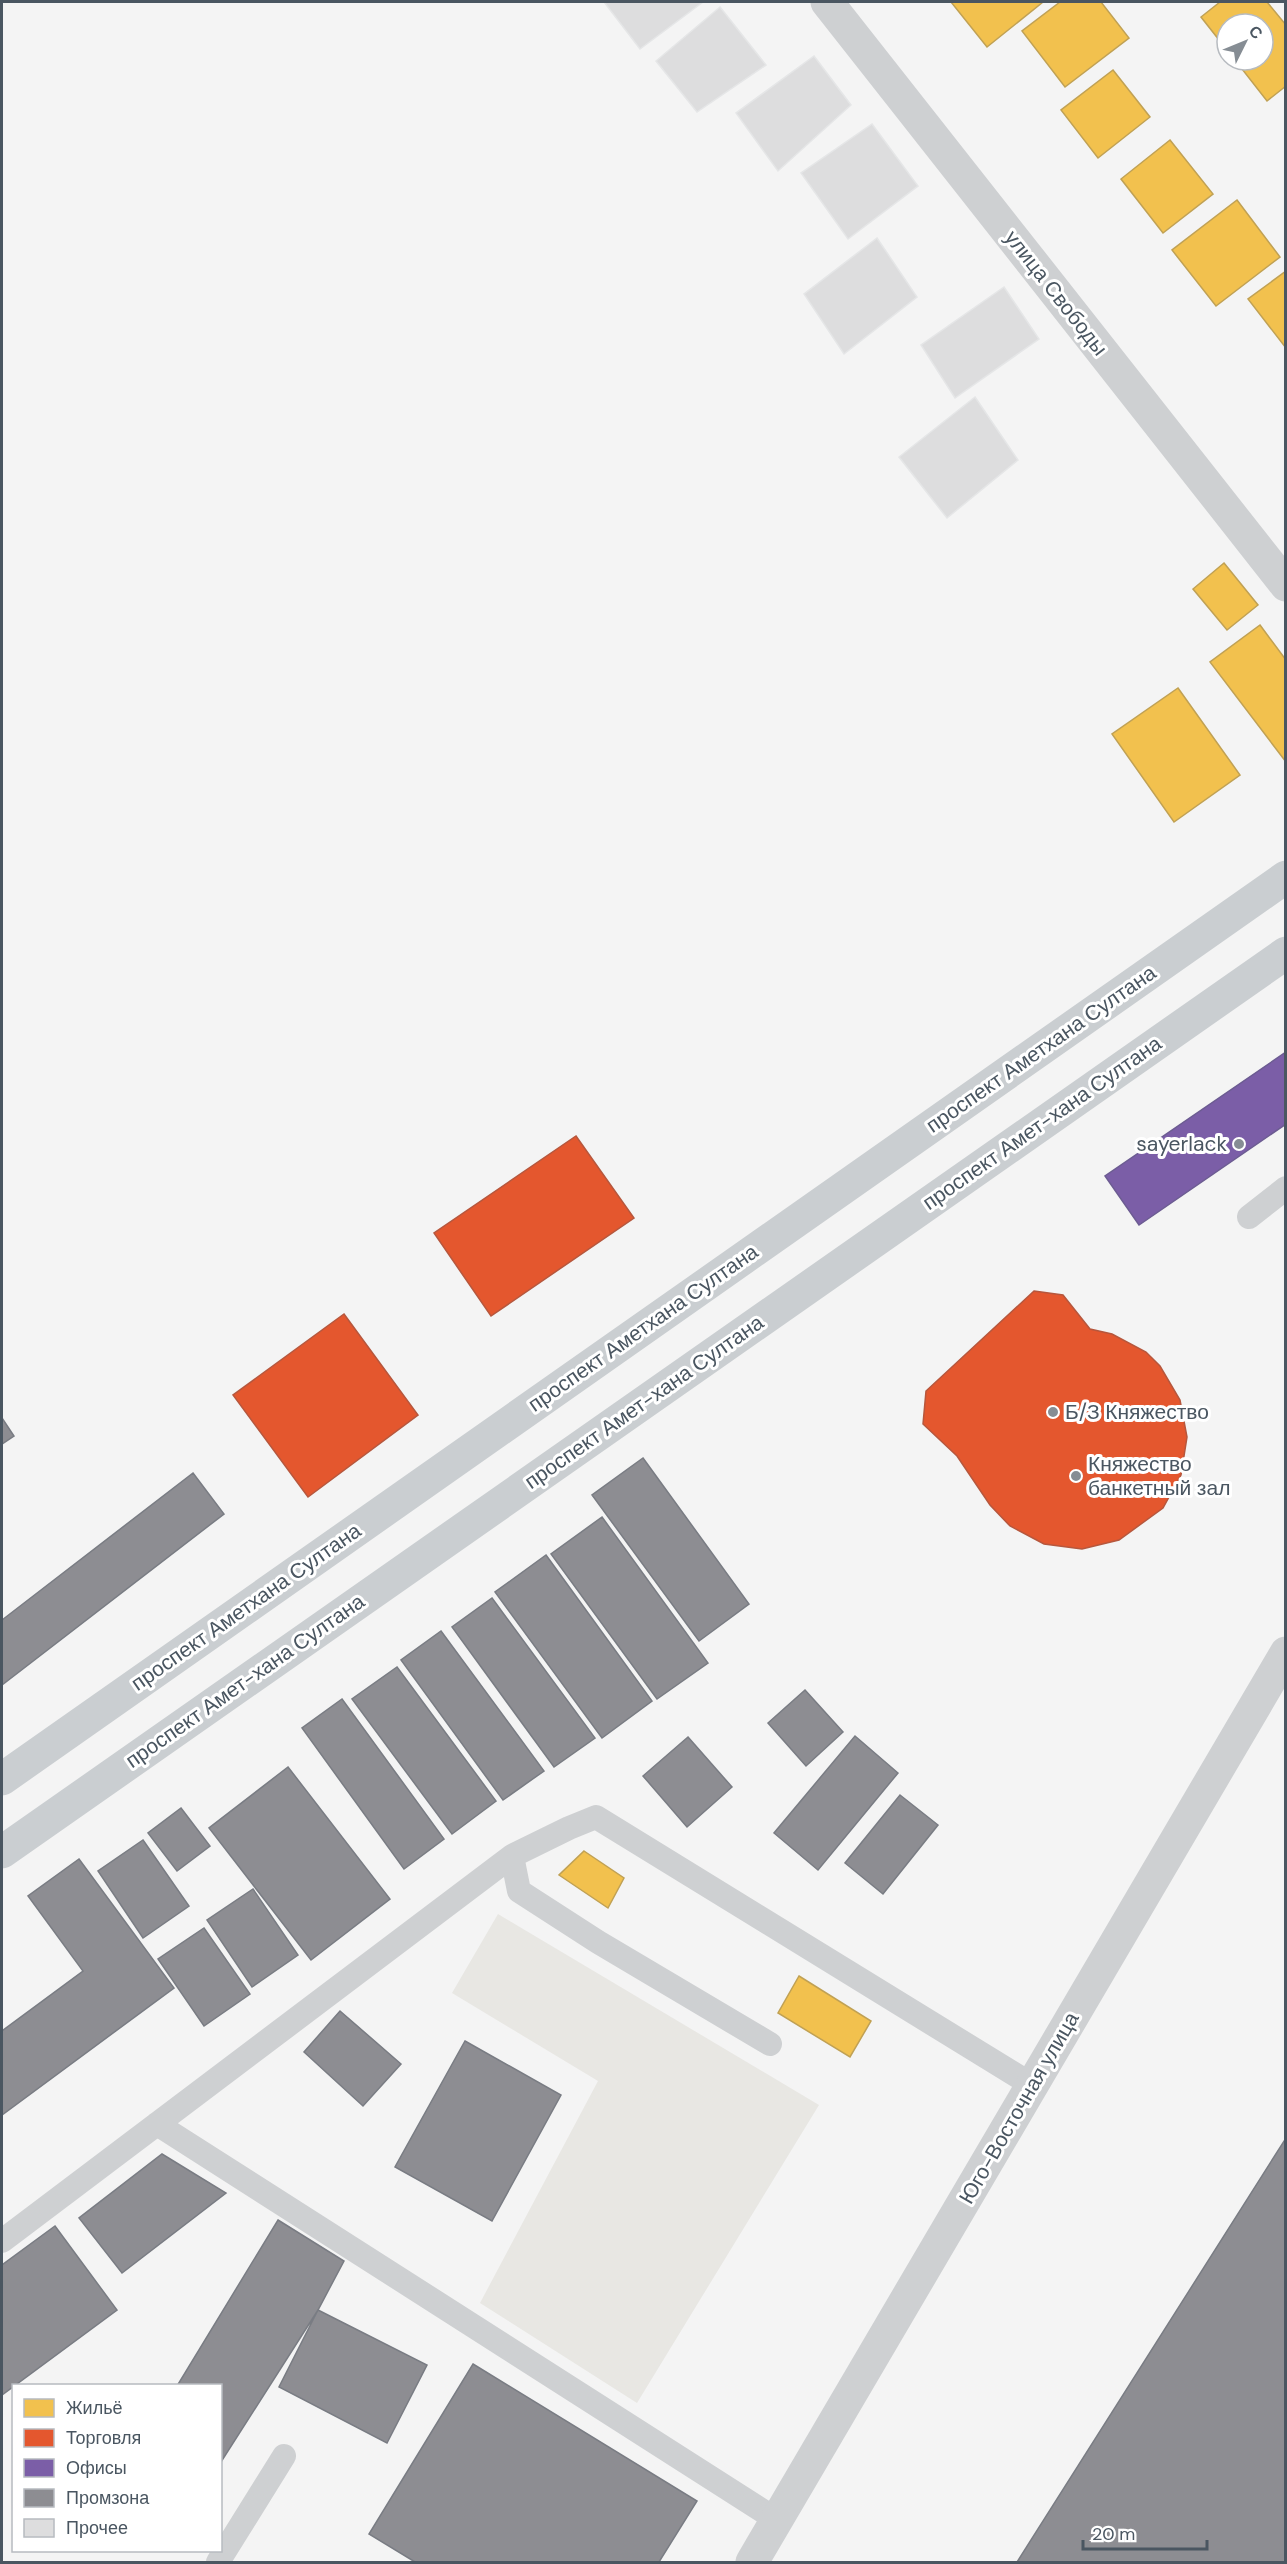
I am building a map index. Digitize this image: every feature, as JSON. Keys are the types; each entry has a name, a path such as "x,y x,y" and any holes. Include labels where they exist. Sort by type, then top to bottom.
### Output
{"main road":[{"name":"проспект Аметхана Султана","path":"2,1779 1286,877"},
{"name":"проспект Амет-хана Султана","path":"2,1852 1286,952"}],"street":[{"name":"улица Свободы","path":"827,2 1286,585"},
{"name":"Юго-Восточная улица","path":"752,2562 1286,1653"}],"lane":[{"path":"1249,1217 1286,1188"},
{"path":"2,2241 512,1856 569,1828 596,1818 1032,2085"},
{"path":"512,1856 519,1891 598,1942 770,2044"},
{"path":"157,2124 777,2520"},
{"path":"218,2562 284,2456"}],"shaded area":[{"path":"498,1914 819,2105 637,2403 480,2303 598,2081 452,1993"}],"building: Жильё":[{"path":"951,2 1043,2 987,47"},
{"path":"1060,2 1101,2 1129,38 1065,87 1022,31"},
{"path":"1220,2 1267,2 1286,25 1286,86 1267,101 1244,72 1275,72 1275,12 1215,12 1215,35 1201,17"},
{"path":"1113,70 1150,117 1098,158 1061,110"},
{"path":"1170,140 1213,194 1163,233 1121,179"},
{"path":"1237,200 1280,257 1216,306 1172,250"},
{"path":"1286,271 1286,348 1248,299"},
{"path":"1224,563 1258,605 1227,630 1193,589"},
{"path":"1260,625 1286,660 1286,762 1210,662"},
{"path":"1178,688 1240,775 1174,822 1112,734"},
{"path":"584,1851 624,1878 608,1908 559,1875"},
{"path":"799,1976 871,2021 850,2057 778,2013"}],"building: Торговля":[{"path":"576,1136 634,1218 491,1316 434,1233"},
{"name":"Б/З Княжество","path":"1034,1291 1063,1295 1090,1329 1112,1334 1146,1352 1160,1366 1180,1400 1187,1437 1181,1475 1163,1508 1119,1540 1082,1549 1044,1544 1010,1526 990,1505 957,1456 923,1424 926,1391"},
{"path":"344,1314 418,1415 308,1497 233,1395"}],"building: Офисы":[{"path":"1286,1052 1286,1124 1139,1225 1105,1176"}],"building: Промзона":[{"path":"2,1418 14,1436 2,1444"},
{"path":"643,1458 749,1604 699,1641 592,1495"},
{"path":"193,1473 224,1514 2,1685 2,1620"},
{"path":"602,1517 708,1663 657,1699 551,1554"},
{"path":"546,1555 652,1701 602,1738 495,1592"},
{"path":"492,1598 595,1738 554,1767 452,1627"},
{"path":"441,1631 544,1771 503,1800 401,1660"},
{"path":"397,1667 496,1801 452,1834 352,1699"},
{"path":"805,1690 843,1732 806,1766 768,1723"},
{"path":"342,1699 444,1839 404,1869 302,1728"},
{"path":"855,1736 898,1773 818,1870 774,1833"},
{"path":"688,1737 732,1787 687,1827 643,1776"},
{"path":"288,1767 390,1899 311,1960 209,1828"},
{"path":"900,1795 938,1825 883,1894 845,1863"},
{"path":"181,1808 210,1846 177,1871 148,1833"},
{"path":"143,1840 189,1906 143,1938 98,1871"},
{"path":"79,1859 174,1988 2,2115 2,2031 83,1971 28,1896"},
{"path":"253,1889 298,1955 252,1987 207,1920"},
{"path":"204,1928 250,1994 204,2026 158,1959"},
{"path":"340,2011 401,2064 363,2106 304,2052"},
{"path":"465,2041 561,2095 492,2221 395,2167"},
{"path":"1286,2138 1286,2562 1017,2562"},
{"path":"162,2154 226,2193 122,2273 79,2218"},
{"path":"278,2220 344,2261 318,2310 222,2460 222,2384 178,2384"},
{"path":"55,2226 117,2310 17,2384 12,2384 12,2388 2,2395 2,2265"},
{"path":"318,2310 427,2365 387,2443 279,2387"},
{"path":"473,2364 697,2501 659,2562 415,2562 369,2534"}],"building: Прочее":[{"path":"604,2 703,2 640,49"},
{"path":"720,7 766,65 697,112 656,61"},
{"path":"814,56 851,105 778,171 736,113"},
{"path":"872,124 918,186 848,239 801,173"},
{"path":"877,238 917,297 844,354 804,294"},
{"path":"1004,287 1039,339 955,398 921,345"},
{"path":"975,397 1018,460 947,518 899,457"}],"place":[{"name":"sayerlack","path":"1239,1144"},
{"name":"Б/З Княжество","path":"1053,1412"},
{"name":"Княжество банкетный зал","path":"1076,1476"}]}
